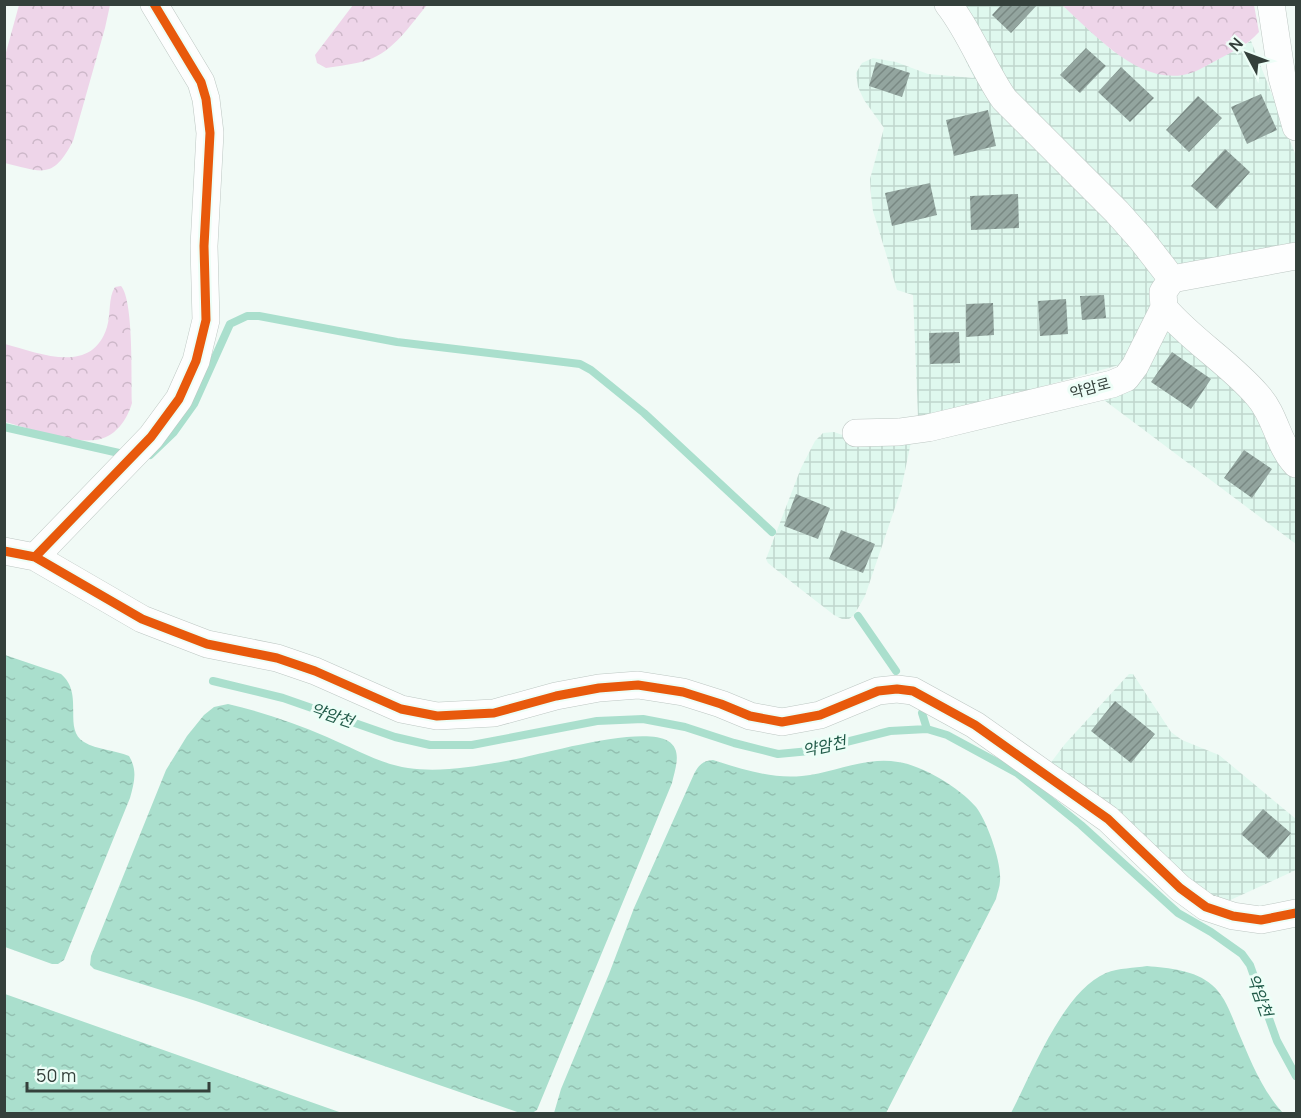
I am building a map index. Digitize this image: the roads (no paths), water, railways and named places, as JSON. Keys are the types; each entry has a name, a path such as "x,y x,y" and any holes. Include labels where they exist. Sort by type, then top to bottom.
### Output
{"street":[{"path":"35,557 151,437 178,399 196,361 206,320 204,246 210,133 206,99 201,81 154,4"},
{"path":"948,4 961,22 1004,99 1117,212 1172,279 1296,256"},
{"path":"1271,4 1282,77 1296,128"},
{"name":"약암로","path":"856,433 899,432 928,428 1126,378 1135,366 1164,308 1163,292 1172,279"},
{"path":"1164,308 1178,324 1260,397 1289,457 1296,464"},
{"path":"4,551 35,557 142,620 207,644 277,658 315,671 401,709 437,716 494,713 556,696 599,688 638,685 682,692 750,716 782,722 820,715 879,692 897,689 913,691 975,725 1108,819 1180,888 1206,907 1233,916 1261,920 1296,913"}],"water":[{"path":"5,655 61,674 72,691 74,729 78,736 89,745 129,756 134,767 134,782 130,798 64,960 58,964 52,964 5,947"},
{"path":"228,704 291,723 387,763 408,768 460,768 511,760 592,742 637,736 655,737 673,745 677,760 672,783 537,1110 532,1113 520,1113 196,1001 94,969 90,965 91,956 166,770 187,736 204,715 214,707"},
{"path":"713,760 757,772 790,777 874,761 908,764 940,778 960,792 976,807 985,822 999,864 1000,883 996,899 886,1113 554,1113 561,1089 634,908 694,774 701,764"},
{"path":"1147,966 1190,973 1217,989 1227,1005 1262,1084 1283,1113 1011,1113 1050,1035 1076,997 1090,983 1106,973"},
{"path":"5,994 342,1113 5,1113"}],"waterway":[{"path":"150,455 174,432 194,404 230,324 247,316 259,316 397,342 580,364 591,370 644,413 772,532"},
{"path":"4,427 119,453"},
{"path":"858,616 896,671"},
{"name":"약암천","path":"213,681 283,698 395,737 430,745 472,745 597,721 643,719 685,727 778,754 810,751 890,731 927,729 947,735 1017,773 1081,825 1178,913 1211,932 1242,954 1250,965 1277,1041 1296,1076"},
{"path":"922,713 927,729"}]}
